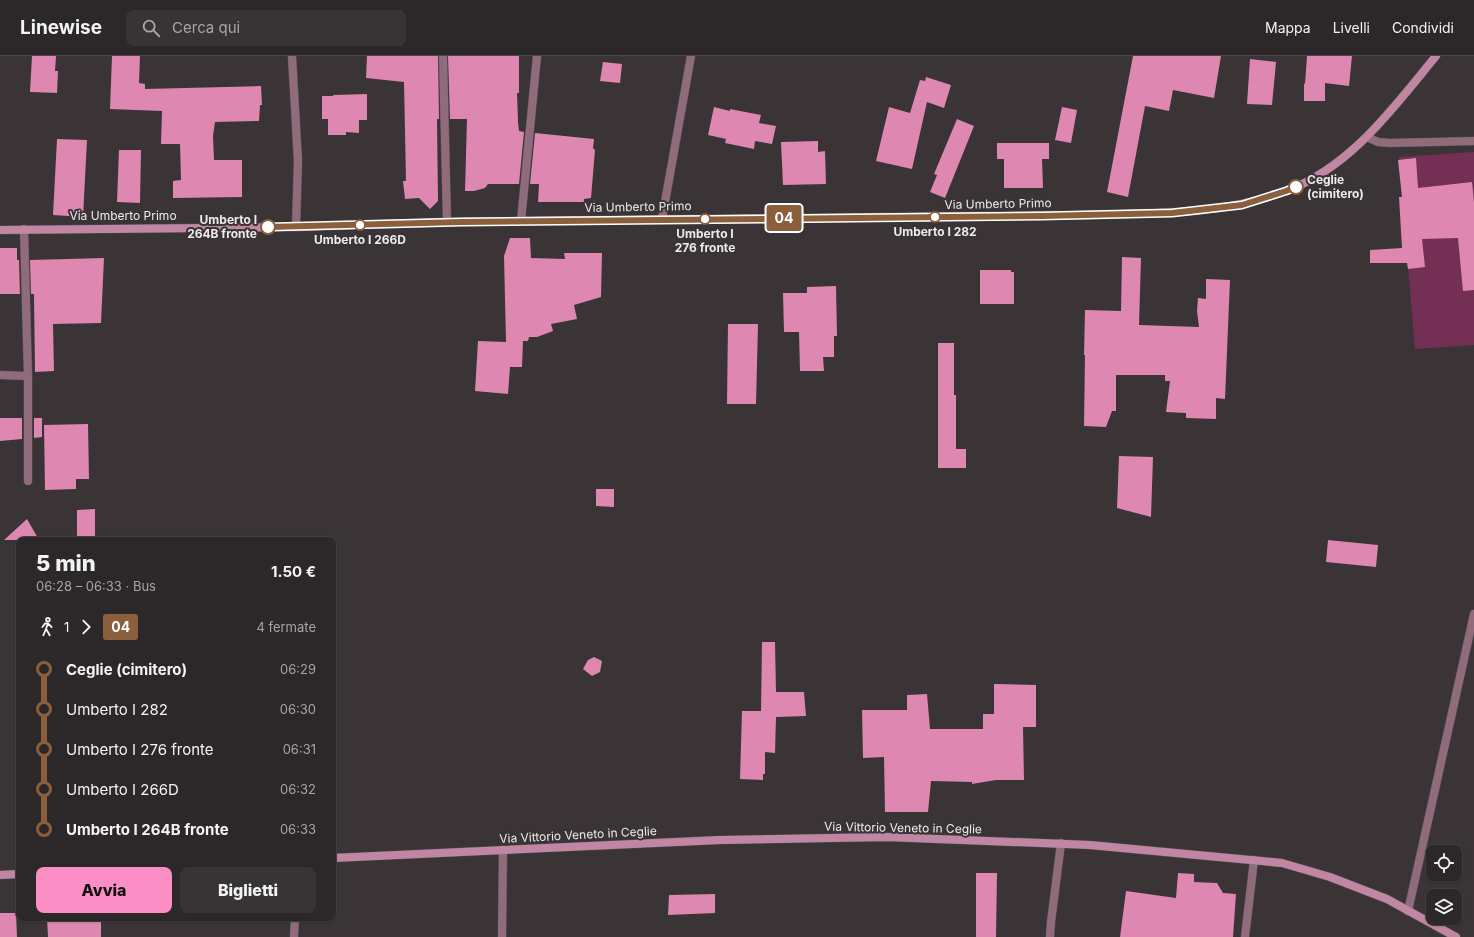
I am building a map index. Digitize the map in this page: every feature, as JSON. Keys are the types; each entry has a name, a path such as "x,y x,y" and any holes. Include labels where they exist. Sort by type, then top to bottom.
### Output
{"main road":[{"name":"Via Umberto Primo","path":"0,230 296,227 447,222 662,219 1042,216 1172,213 1213,209 1242,205 1286,191 1326,171 1346,156 1367,137 1436,56"},
{"name":"Via Vittorio Veneto in Ceglie","path":"336,858 720,840 887,837 1098,845 1282,863 1330,877 1387,899 1456,937"},
{"path":"0,875 16,874"}],"street":[{"path":"292,56 298,161 296,227"},
{"path":"443,56 447,222"},
{"path":"521,221 537,56"},
{"path":"662,219 690,56"},
{"path":"1367,137 1378,142 1390,143 1474,141"},
{"path":"24,229 28,376 28,481"},
{"path":"0,374 28,376"},
{"path":"1408,910 1474,614"},
{"path":"1050,937 1062,844"},
{"path":"502,937 503,850"},
{"path":"1245,937 1254,860"},
{"path":"294,937 295,921"}],"shaded area":[{"path":"1474,152 1474,345 1415,349 1399,157"}],"building":[{"path":"32,56 56,56 55,71 58,71 57,93 30,92"},
{"path":"112,56 140,56 139,83 145,84 145,89 261,86 262,105 260,105 259,121 215,122 213,136 214,160 242,160 242,197 173,198 173,181 181,180 180,144 161,144 162,111 110,109"},
{"path":"367,56 438,56 438,201 430,209 419,198 405,199 403,181 406,181 404,82 366,78"},
{"path":"448,56 519,56 519,93 517,93 518,122 519,131 524,132 519,184 488,184 485,188 474,191 465,191 467,119 450,119"},
{"path":"1133,56 1221,56 1214,98 1173,90 1169,111 1145,106 1128,197 1107,192"},
{"path":"1307,56 1352,56 1349,86 1325,83 1325,101 1304,101"},
{"path":"1250,59 1276,62 1272,105 1247,104"},
{"path":"603,62 622,64 620,83 600,81"},
{"path":"926,77 951,85 944,108 927,102 912,169 876,161 889,107 910,113 920,80 925,81"},
{"path":"367,94 367,120 359,120 359,133 346,132 346,135 328,135 328,119 322,119 322,96"},
{"path":"714,107 730,111 730,109 761,115 759,123 776,126 772,144 755,141 754,149 725,143 726,139 708,135"},
{"path":"1062,107 1077,110 1071,143 1055,140"},
{"path":"957,119 974,126 945,198 930,192 937,175 934,174"},
{"path":"535,133 594,139 593,148 595,150 591,198 584,199 584,202 538,202 539,184 530,184"},
{"path":"57,139 87,140 83,217 53,215"},
{"path":"818,141 818,152 825,151 826,184 783,185 781,142"},
{"path":"997,143 1049,143 1049,159 1042,159 1043,188 1004,188 1004,159 997,159"},
{"path":"119,150 141,150 140,203 117,202"},
{"path":"1416,158 1418,188 1472,182 1474,202 1474,290 1463,291 1458,238 1422,239 1425,267 1408,269 1407,263 1370,263 1370,250 1402,248 1399,197 1402,197 1398,160"},
{"path":"510,238 530,238 531,258 565,259 564,253 602,253 601,297 574,305 577,319 551,324 553,331 537,337 529,337 528,341 523,341 522,367 510,367 508,394 475,391 478,341 506,342 504,256"},
{"path":"0,248 17,248 17,260 19,260 20,294 0,294"},
{"path":"1122,257 1141,258 1139,325 1199,327 1197,311 1198,298 1206,299 1206,279 1230,280 1225,399 1216,398 1216,419 1186,418 1186,413 1166,412 1170,381 1165,381 1165,375 1116,375 1116,411 1112,411 1106,427 1084,426 1085,310 1121,311"},
{"path":"104,258 101,323 53,324 54,371 35,372 34,294 31,294 30,260"},
{"path":"980,270 1011,270 1011,272 1014,272 1014,304 980,304"},
{"path":"836,286 837,336 834,336 834,357 823,357 824,371 800,371 799,332 784,332 783,293 807,293 807,287"},
{"path":"728,324 758,324 756,404 727,404"},
{"path":"938,343 954,343 956,449 966,449 966,468 938,468"},
{"path":"0,418 22,418 22,439 0,441"},
{"path":"34,418 42,418 42,437 34,438"},
{"path":"88,424 89,479 76,479 76,489 45,490 44,425"},
{"path":"1119,456 1153,457 1151,517 1117,508"},
{"path":"596,489 614,489 614,507 596,506"},
{"path":"95,509 95,537 77,537 77,510"},
{"path":"27,519 37,537 16,537 16,540 4,540"},
{"path":"1328,540 1378,545 1376,567 1326,562"},
{"path":"762,642 775,642 776,692 804,692 806,716 776,717 775,753 765,752 765,774 763,774 763,780 740,779 742,711 761,711"},
{"path":"594,657 602,661 600,672 592,676 583,669 588,660"},
{"path":"994,684 1036,685 1036,727 1023,727 1024,780 996,780 972,784 972,782 931,781 928,812 885,812 884,757 863,758 862,710 907,710 907,695 927,694 930,729 983,729 983,714 994,714"},
{"path":"976,873 997,873 996,937 976,937"},
{"path":"1178,873 1194,874 1194,882 1217,883 1223,893 1236,894 1233,937 1120,937 1126,891 1176,898"},
{"path":"715,894 715,913 668,915 669,895"},
{"path":"0,913 16,913 17,937 0,937"},
{"path":"47,921 101,921 101,937 48,937"}],"bus line":[{"name":"04","path":"268,227 462,222 1042,216 1172,213 1242,205 1296,187"}],"place":[{"name":"Ceglie (cimitero)","path":"1296,187"},
{"name":"Umberto I 282","path":"935,217"},
{"name":"Umberto I 276 fronte","path":"705,219"},
{"name":"Umberto I 266D","path":"360,225"},
{"name":"Umberto I 264B fronte","path":"268,227"}]}
